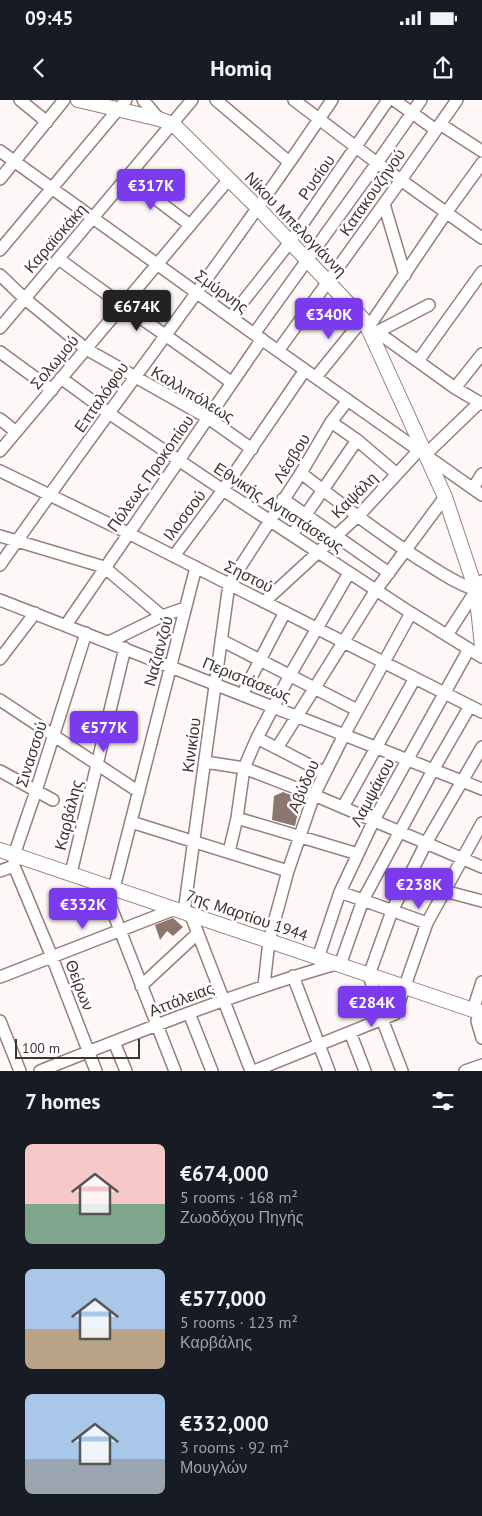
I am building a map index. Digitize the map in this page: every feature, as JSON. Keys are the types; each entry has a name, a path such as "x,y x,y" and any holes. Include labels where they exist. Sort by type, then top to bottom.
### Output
{"main road":[{"path":"78,100 122,105 166,121"},
{"name":"Νίκου Μπελογιάννη","path":"166,121 257,207 370,326 423,452 445,497 479,586 476,648"},
{"name":"7ης Μαρτίου 1944","path":"0,850 14,861 71,873 478,1011"}],"street":[{"path":"20,100 47,122"},
{"path":"0,179 64,100"},
{"path":"144,100 166,121"},
{"name":"Καραϊσκάκη","path":"0,328 127,177 166,121 192,100"},
{"path":"216,100 289,162"},
{"path":"294,100 482,238"},
{"name":"Επταλόφου","path":"0,565 110,414 134,377 167,336 332,100"},
{"name":"Ρυσίου","path":"230,317 290,242 388,100"},
{"path":"394,100 412,113 482,151"},
{"name":"Πόλεως Προκοπίου","path":"66,625 232,383 258,337 308,260 421,100"},
{"name":"Κατακουζηνού","path":"278,351 457,100"},
{"path":"0,250 122,105"},
{"name":"Σμύρνης","path":"0,151 258,337 477,491"},
{"path":"316,377 370,326 482,163"},
{"path":"127,177 190,225"},
{"name":"Σολωμού","path":"0,451 229,179"},
{"path":"384,204 405,275"},
{"path":"58,259 232,383"},
{"path":"418,361 482,272"},
{"name":"Καλλιπόλεως","path":"0,275 24,298 86,349 208,418 252,449"},
{"path":"370,326 429,305"},
{"path":"370,326 455,388 481,403"},
{"path":"0,352 52,390"},
{"path":"455,388 482,354"},
{"name":"Ιλοσσού","path":"174,556 252,449 305,370"},
{"name":"Εθνικής Αντιστάσεως","path":"61,378 110,414 349,573 447,635 476,648 482,657"},
{"name":"Λέσβου","path":"229,584 348,400"},
{"name":"Καψάλη","path":"264,602 357,517 397,474 481,403"},
{"path":"0,419 16,432"},
{"path":"332,422 357,440 397,474"},
{"path":"292,535 324,491 357,440"},
{"name":"Σηστού","path":"0,471 128,533 482,712"},
{"path":"301,473 357,517 456,583 479,586 447,635"},
{"path":"477,491 482,474"},
{"path":"277,748 376,590 445,497"},
{"path":"283,499 389,573"},
{"path":"0,536 104,568 162,616"},
{"name":"Ναζιανζού","path":"108,886 131,822 196,567"},
{"path":"228,852 237,818 244,768 257,738 316,628 349,573"},
{"name":"Κινικίου","path":"183,911 229,584"},
{"name":"Περιστάσεως","path":"0,600 482,789"},
{"path":"108,642 162,616 185,608"},
{"path":"242,695 285,612"},
{"path":"0,659 35,613"},
{"name":"Αβύδου","path":"264,985 269,941 288,871 314,795 357,710 411,613"},
{"name":"Σινασσού","path":"14,861 86,633"},
{"path":"221,640 357,710"},
{"name":"Καρβάλης","path":"71,873 125,648"},
{"name":"Λαμψάκου","path":"318,958 340,892 374,820 444,693 476,648"},
{"path":"343,807 415,678"},
{"path":"0,700 139,792"},
{"path":"338,965 364,900 433,770 470,706"},
{"path":"257,738 325,773"},
{"path":"402,1071 382,1019 369,975 392,910 426,843 482,747"},
{"path":"205,762 244,768 343,807 482,867"},
{"path":"0,771 53,800"},
{"path":"237,818 358,854"},
{"path":"131,822 288,871"},
{"path":"0,977 120,930 183,911 198,934 253,1071 395,1014 427,923 482,823"},
{"path":"0,871 14,861"},
{"name":"Θείρων","path":"14,861 96,1071"},
{"path":"108,886 120,930 175,1071"},
{"path":"444,891 482,901"},
{"path":"340,892 427,923"},
{"path":"141,986 198,934"},
{"name":"Αττάλειας","path":"40,1071 56,1068 114,1042 264,985 338,965"},
{"path":"293,976 329,1071"},
{"path":"482,982 477,1021 482,1038"},
{"path":"189,1013 212,1071"},
{"path":"0,1021 20,1071"},
{"path":"350,1032 365,1071"},
{"path":"114,1042 126,1071"},
{"path":"283,1059 287,1071"},
{"path":"465,1071 482,1064"}],"building":[{"path":"283,792 301,799 295,826 272,820 274,796"},
{"path":"173,918 183,927 173,936 167,931 160,940 155,925"}]}
